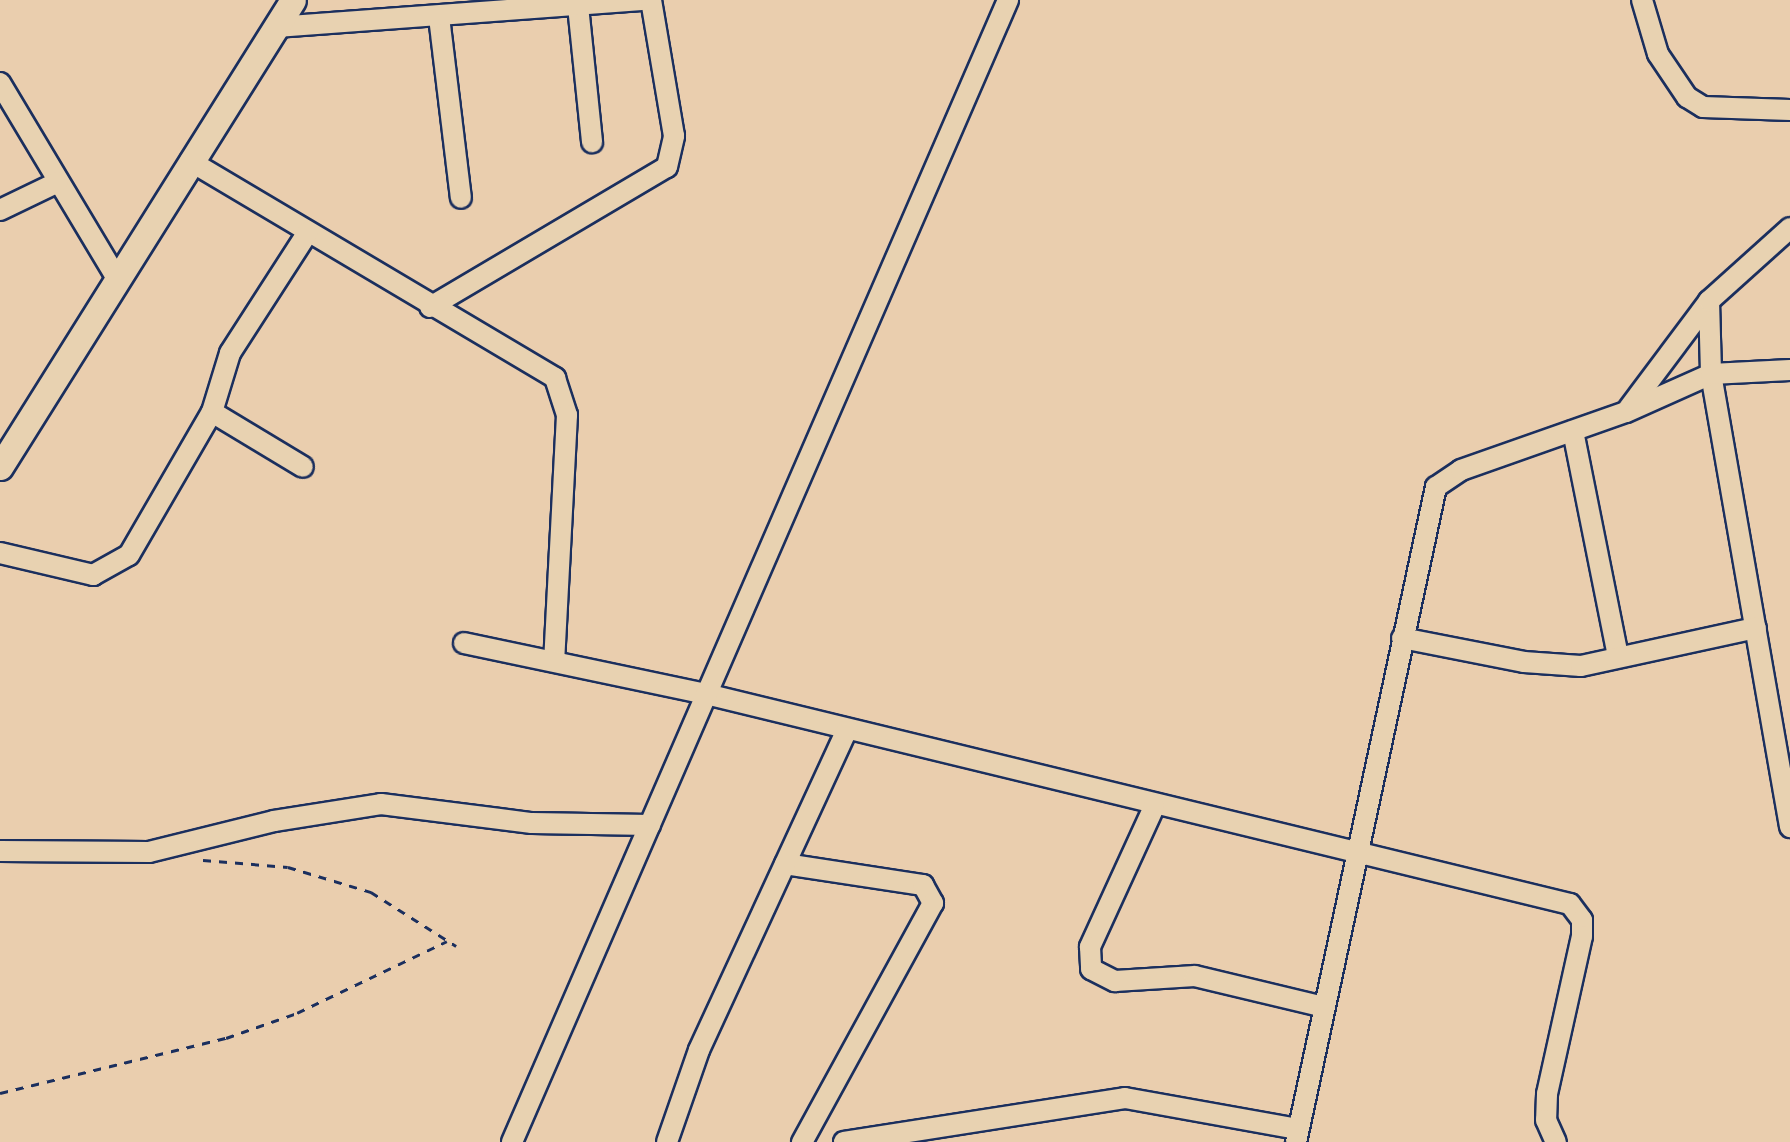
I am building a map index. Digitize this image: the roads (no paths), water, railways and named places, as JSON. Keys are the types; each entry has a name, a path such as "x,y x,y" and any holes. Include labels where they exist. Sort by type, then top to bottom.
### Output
{"street":[{"path":"0,467 292,0"},
{"path":"276,27 642,0"},
{"path":"430,306 668,167 674,136 651,0"},
{"path":"512,1142 1008,0"},
{"path":"1642,0 1658,54 1687,97 1703,107 1790,110"},
{"path":"578,6 592,142"},
{"path":"440,16 461,198"},
{"path":"0,84 116,277"},
{"path":"190,161 430,306 539,366 564,392 554,662"},
{"path":"0,210 58,182"},
{"path":"1626,412 1710,301 1790,228"},
{"path":"0,553 94,575 129,555 212,412 230,353 308,232"},
{"path":"1710,301 1712,374 1790,827"},
{"path":"844,1142 1124,1098 1297,1135 1436,486 1460,470 1626,412 1712,374 1790,370"},
{"path":"212,412 302,467"},
{"path":"1573,431 1618,657"},
{"path":"1402,638 1552,666 1618,657 1756,628"},
{"path":"464,643 706,694 1154,807 1552,896 1578,911 1582,936 1548,1094 1546,1120 1556,1142"},
{"path":"667,1142 699,1050 847,730"},
{"path":"1780,780 1790,748"},
{"path":"0,851 149,852 274,820 380,804 532,822 650,825"},
{"path":"1154,807 1090,946 1091,969 1115,981 1195,976 1324,1008"},
{"path":"785,864 923,885 933,903 802,1142"}]}
